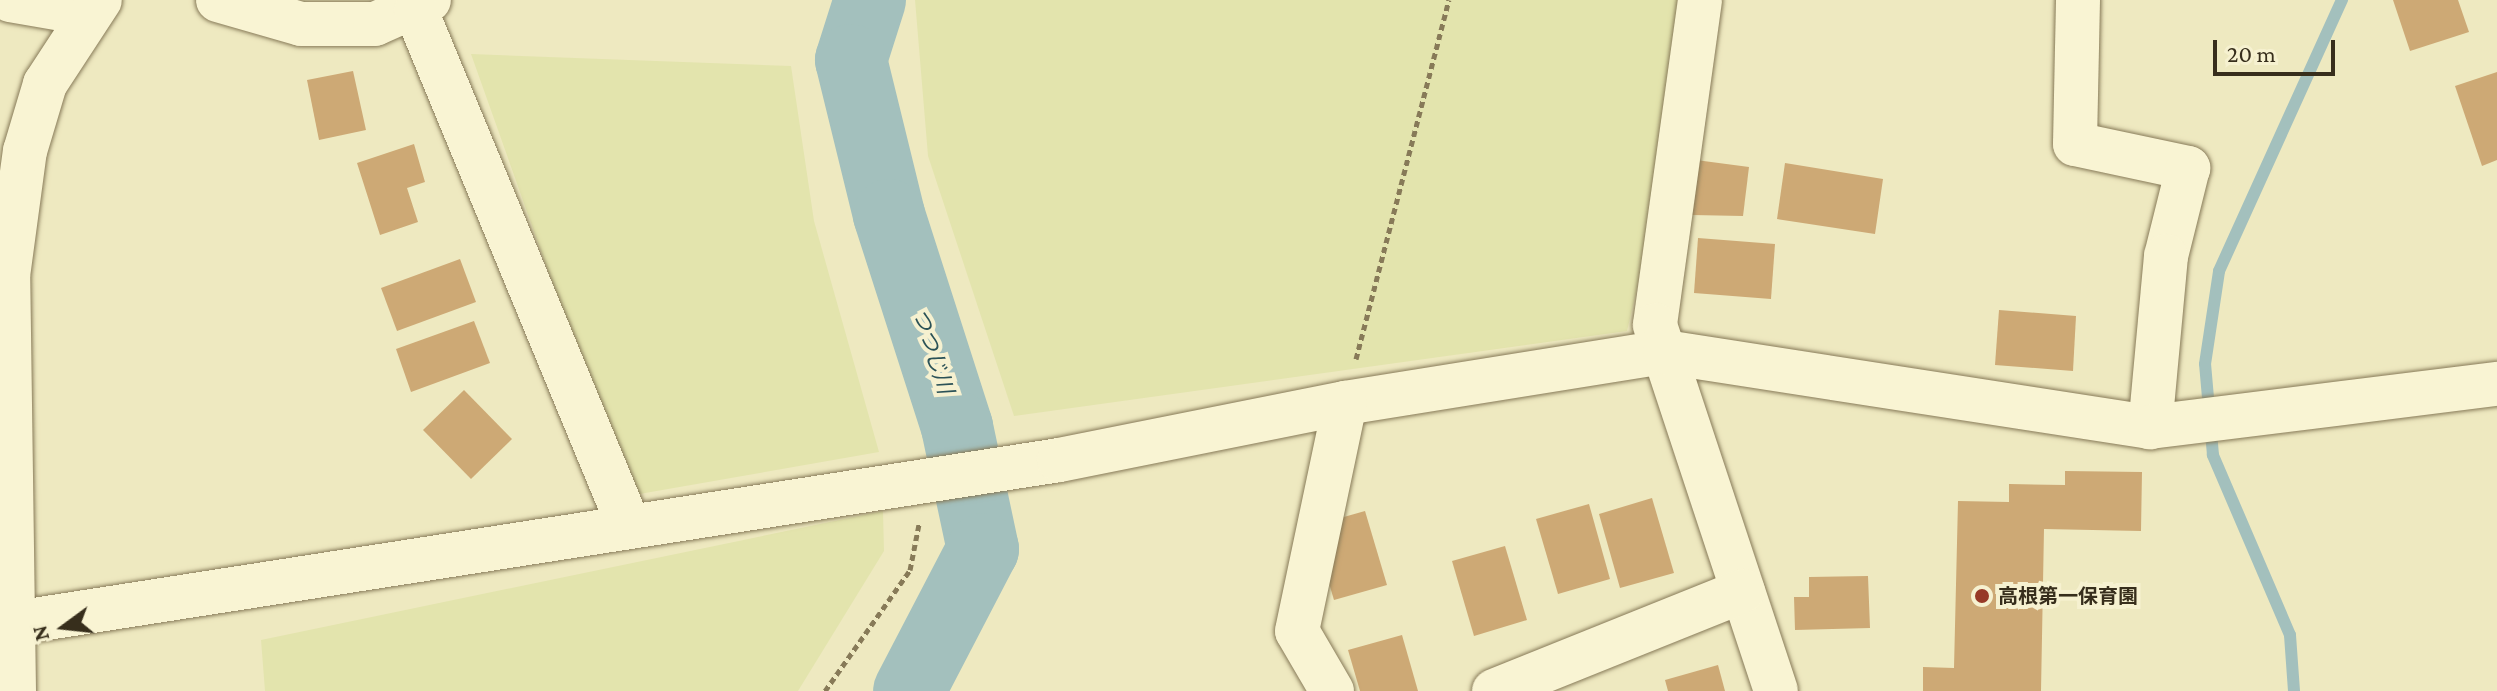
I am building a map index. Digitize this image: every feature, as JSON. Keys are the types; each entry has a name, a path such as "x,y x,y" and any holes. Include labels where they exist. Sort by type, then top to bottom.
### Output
{"street":[{"path":"10,0 95,7 45,84 25,151 8,276 14,691"},
{"path":"218,0 301,24 375,24 423,5 628,524"},
{"path":"1700,0 1655,325 1776,691"},
{"path":"2078,0 2075,144 2188,168 2166,256 2163,426"},
{"path":"15,623 628,524 930,481 1345,403 1665,352 2163,426 2497,384"},
{"path":"1332,691 1297,631 1345,403"},
{"path":"1494,691 1743,591"}],"path":[{"path":"1345,403 1449,0"},
{"path":"825,691 910,570 930,481"}],"green space":[{"path":"915,0 1687,0 1693,51 1627,331 1014,416 928,156"},
{"path":"471,54 791,66 814,221 879,452 628,496"},
{"path":"883,511 884,551 798,691 265,691 261,640"}],"building":[{"path":"2393,0 2458,0 2469,32 2410,51"},
{"path":"353,71 366,130 319,140 307,80"},
{"path":"2497,72 2497,160 2482,166 2455,86"},
{"path":"414,144 425,182 407,188 418,222 380,235 357,163"},
{"path":"1696,160 1749,167 1743,216 1692,215"},
{"path":"1785,163 1883,179 1875,234 1777,219"},
{"path":"1698,238 1775,244 1771,299 1694,293"},
{"path":"460,259 476,302 397,331 381,288"},
{"path":"1999,310 2076,316 2073,371 1995,365"},
{"path":"474,321 490,363 411,392 396,349"},
{"path":"464,390 512,439 471,479 423,430"},
{"path":"2065,471 2142,472 2141,531 2044,529 2041,691 1923,691 1923,667 1954,668 1958,501 2009,502 2009,484 2065,485"},
{"path":"1652,498 1674,573 1620,588 1599,514"},
{"path":"1589,504 1610,579 1558,594 1536,519"},
{"path":"1365,511 1387,585 1334,600 1312,526"},
{"path":"1505,546 1527,620 1474,636 1452,561"},
{"path":"1868,576 1870,628 1795,630 1794,597 1809,597 1809,577"},
{"path":"1402,635 1418,691 1360,691 1348,650"},
{"path":"1718,665 1725,691 1668,691 1665,680"}],"waterway":[{"name":"つつじ川","path":"870,0 851,60 889,215 957,427 983,549 909,691"},
{"path":"2294,691 2290,635 2213,455 2205,364 2219,271 2342,0"}],"place":[{"name":"高根第一保育園","path":"1982,596"}]}
